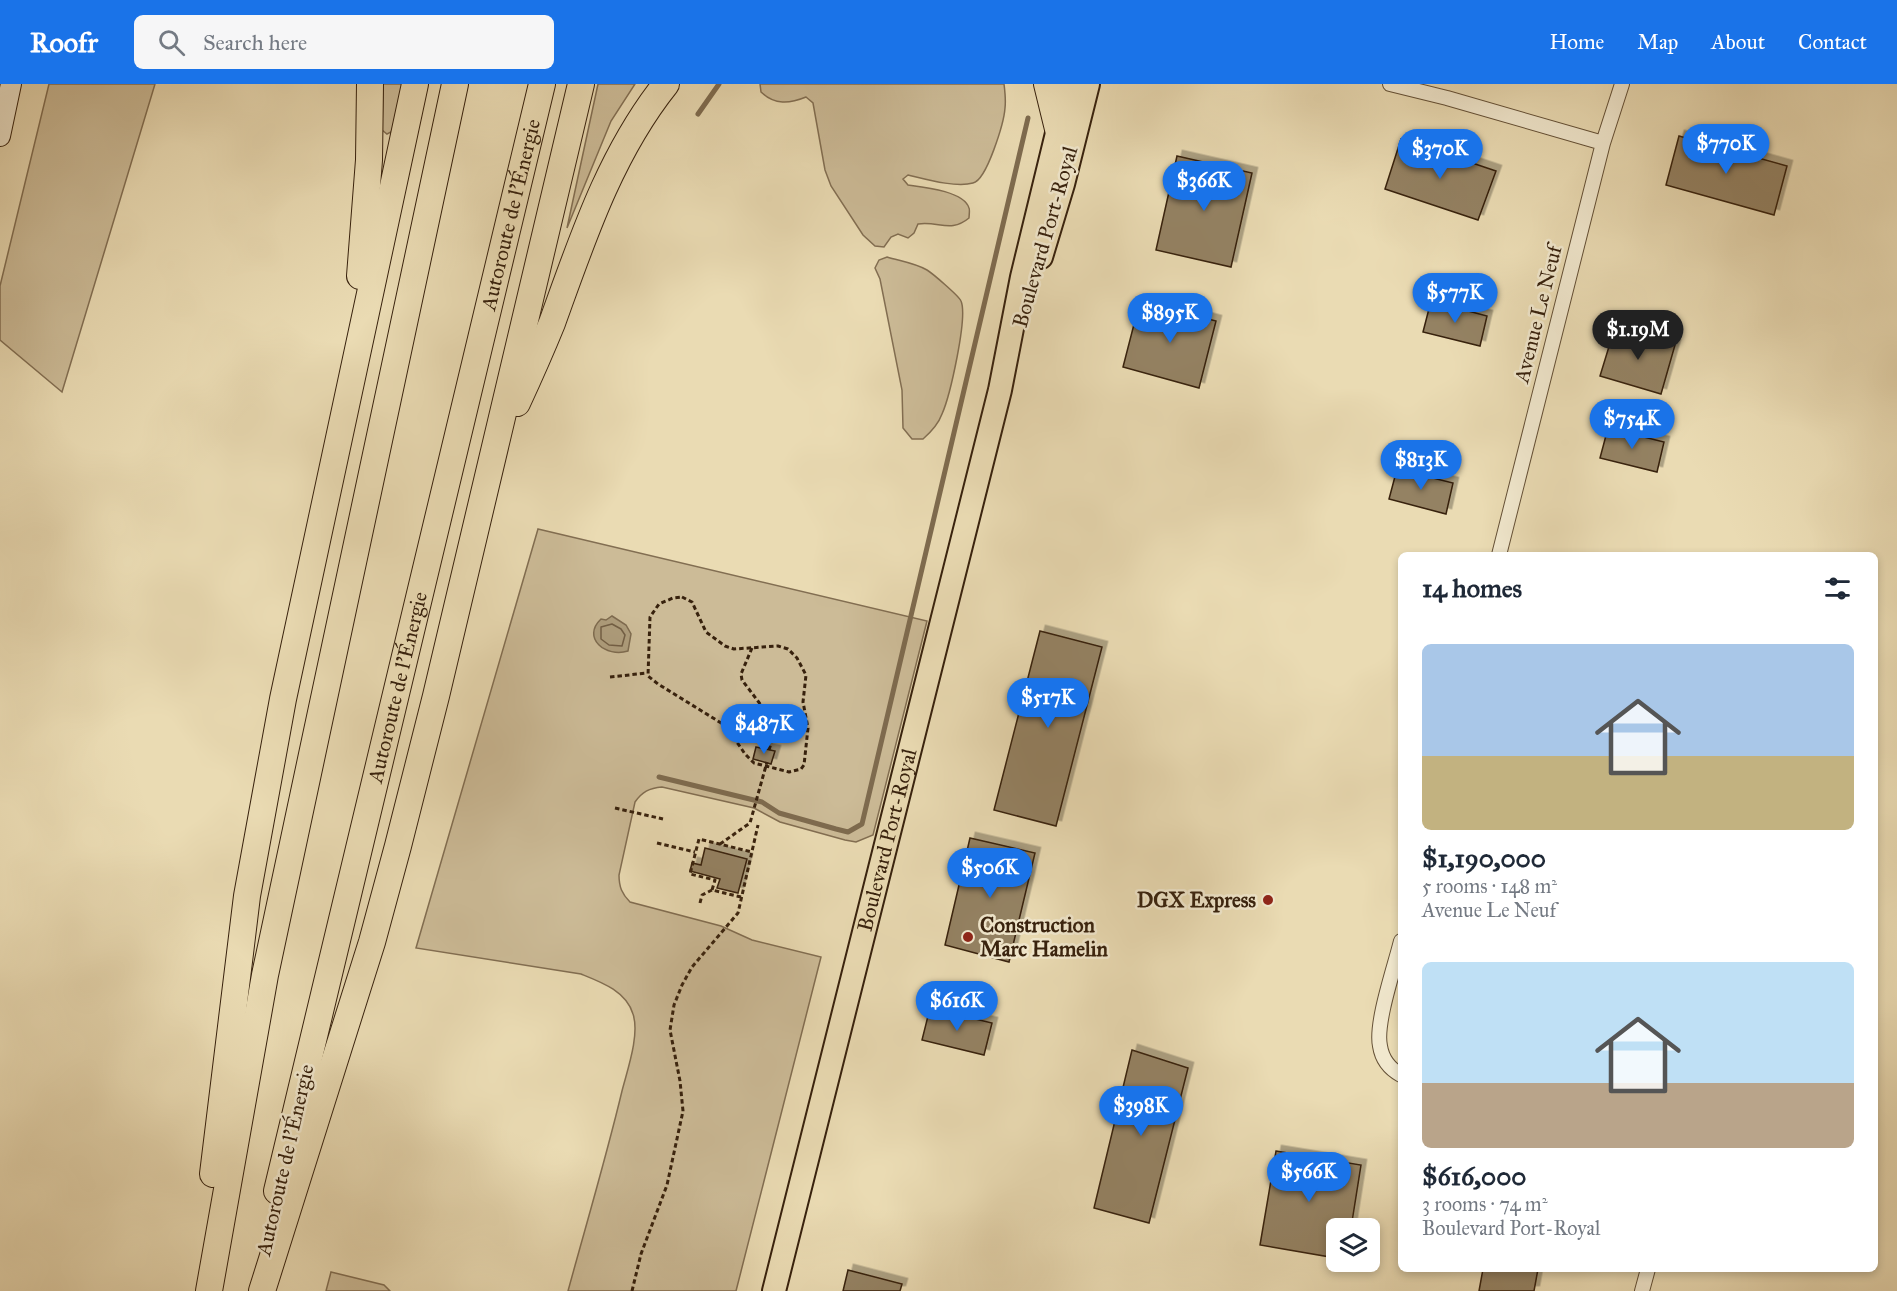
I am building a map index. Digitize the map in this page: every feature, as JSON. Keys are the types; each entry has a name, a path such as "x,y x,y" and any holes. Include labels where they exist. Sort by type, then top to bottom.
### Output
{"highway":[{"path":"353,372 369,160 370,84"},
{"path":"200,1291 238,964 251,874 283,699 415,84"},
{"path":"209,1291 266,975 455,84"},
{"name":"Autoroute de l'Énergie","path":"254,1291 542,84"},
{"path":"262,1291 372,942 419,764 581,84"},
{"path":"489,470 551,324 595,209 629,140 666,84"},
{"path":"1047,84 1058,129"}],"main road":[{"name":"Boulevard Port-Royal","path":"1000,390 1022,277 1069,84"},
{"name":"Boulevard Port-Royal","path":"774,1291 1000,390 1063,184 1088,84"}],"street":[{"path":"0,136 11,84"},
{"path":"1390,84 1602,143"},
{"name":"Avenue Le Neuf","path":"1499,552 1602,143 1622,84"},
{"path":"1398,953 1380,1026 1380,1047 1389,1068 1398,1073"},
{"path":"1642,1291 1647,1272"}],"path":[{"path":"682,597 692,602 706,632 722,645 730,648 778,646 788,649 798,658 806,675 803,702 808,728 803,767 789,772 766,764 754,763 726,726 650,679 647,673 650,617 659,604 673,598 682,597"},
{"path":"752,648 741,674 742,680 770,717"},
{"path":"610,677 647,673"},
{"path":"770,717 774,716 781,720 780,726 775,730 770,750"},
{"path":"770,717 767,724 769,728 775,730"},
{"path":"720,844 750,824 766,764"},
{"path":"615,808 663,819"},
{"path":"632,1291 641,1254 667,1185 683,1112 680,1081 670,1030 674,1005 692,968 738,913 758,825"},
{"path":"700,903 702,896 712,890 715,880 690,874 699,839 752,852"},
{"path":"657,843 695,852"},
{"path":"741,857 743,850"},
{"path":"712,890 742,897"}],"shaded area":[{"path":"49,84 155,84 62,392 0,340 0,286"},
{"path":"383,84 403,84 393,128 387,134 382,130"},
{"path":"598,84 635,84 611,121 567,228"},
{"path":"760,84 1004,84 1005,105 1002,125 989,162 978,179 973,183 958,184 908,175 903,179 908,185 942,191 966,202 969,208 969,218 950,226 918,224 914,233 908,238 898,234 891,237 884,247 875,246 863,235 831,186 825,170 813,103 806,97 788,102 777,101 761,92"},
{"path":"887,257 927,270 961,301 963,310 957,357 945,405 938,422 923,439 912,439 903,428 902,390 880,279 875,268 879,260"},
{"path":"538,529 927,621 873,835 856,842 845,840 780,822 754,808 662,787 646,791 635,802 619,875 622,890 630,902 721,926 752,940 821,957 736,1291 568,1291 632,1053 635,1023 630,1006 612,988 581,974 416,948"},
{"path":"331,1272 384,1285 390,1291 326,1291"}],"water":[{"path":"612,616 626,625 631,634 628,651 612,652 599,645 595,639 596,626 601,619 606,620"}],"building":[{"path":"1679,136 1787,166 1774,215 1666,185"},
{"path":"1401,139 1496,171 1478,220 1385,189"},
{"path":"1177,156 1252,173 1231,267 1156,250"},
{"path":"1140,301 1216,321 1199,388 1123,367"},
{"path":"1431,301 1487,316 1480,346 1423,332"},
{"path":"1615,327 1675,345 1661,394 1600,376"},
{"path":"1608,428 1664,442 1657,472 1600,458"},
{"path":"1397,469 1453,483 1446,514 1389,499"},
{"path":"1040,631 1102,647 1056,826 994,810"},
{"path":"756,747 775,751 771,764 753,759"},
{"path":"970,838 1035,853 1009,962 945,945"},
{"path":"705,848 747,859 738,893 717,888 720,879 690,871 692,863 701,865"},
{"path":"930,1008 992,1023 984,1055 922,1040"},
{"path":"1132,1050 1188,1068 1149,1223 1094,1208"},
{"path":"1276,1151 1361,1165 1353,1218 1326,1218 1326,1256 1260,1245"},
{"path":"848,1270 902,1284 900,1291 843,1291"},
{"path":"1482,1272 1537,1272 1534,1291 1479,1291"}],"waterway":[{"path":"698,114 719,84"},
{"path":"659,777 762,802 779,813 848,832 862,824 1028,118"}],"place":[{"name":"DGX Express","path":"1268,900"},
{"name":"Construction Marc Hamelin","path":"968,937"}]}
